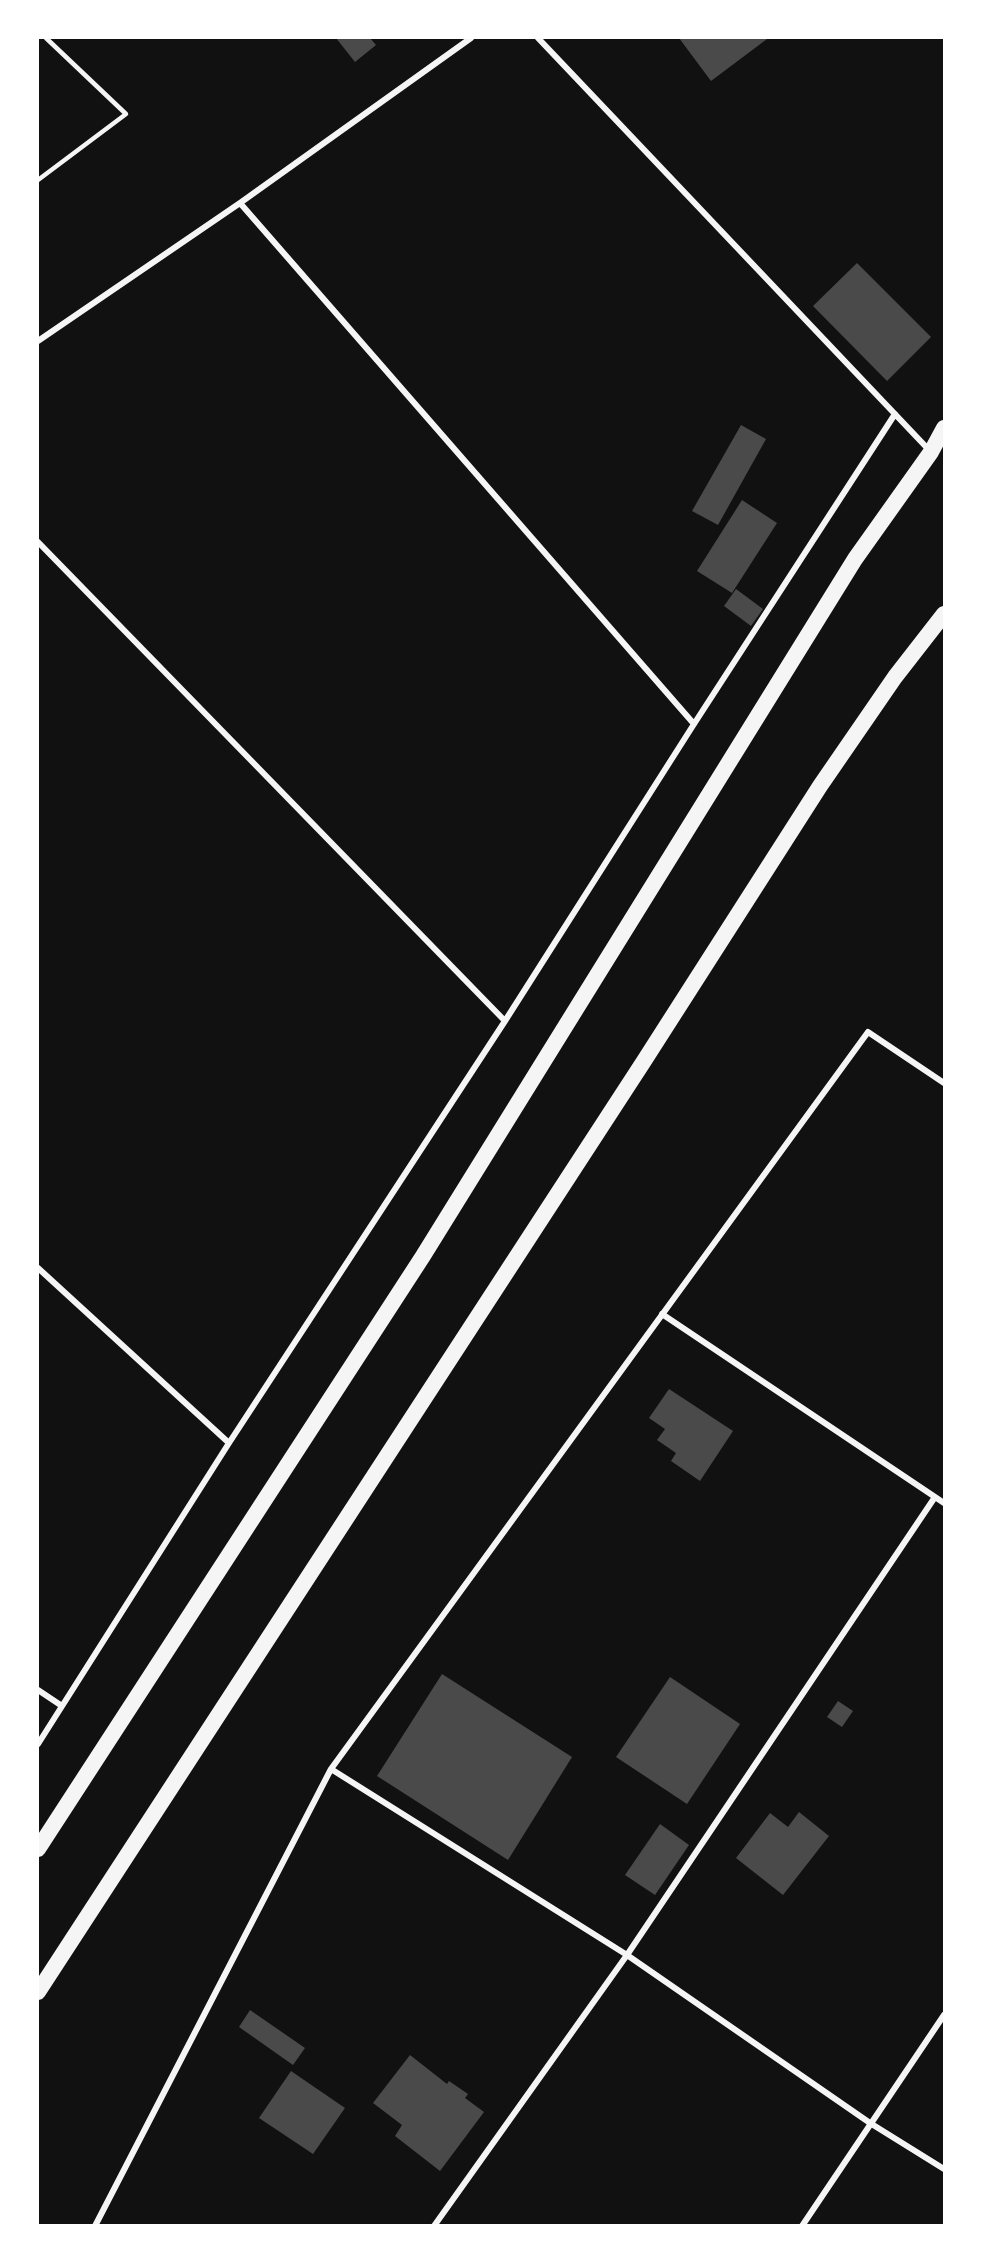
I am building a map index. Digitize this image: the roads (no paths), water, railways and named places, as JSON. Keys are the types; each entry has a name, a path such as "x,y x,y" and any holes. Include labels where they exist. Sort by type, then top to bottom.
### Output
{"highway":[{"path":"38,1849 423,1256 855,559 931,452 945,428"},
{"path":"38,1992 644,1061 820,786 895,677 945,614"}],"street":[{"path":"38,341 240,203 471,38"},
{"path":"538,38 931,452"},
{"path":"240,203 694,724"},
{"path":"38,1744 229,1443 505,1021 895,414"},
{"path":"38,542 505,1021"},
{"path":"94,2226 331,1769 868,1032 945,1083"},
{"path":"38,1268 229,1443"},
{"path":"662,1314 945,1503"},
{"path":"435,2226 627,1955 935,1497"},
{"path":"38,1690 62,1706"},
{"path":"331,1769 627,1955 870,2123 945,2169"},
{"path":"802,2226 945,2015"}],"lane":[{"path":"38,180 126,114 46,38"}]}
